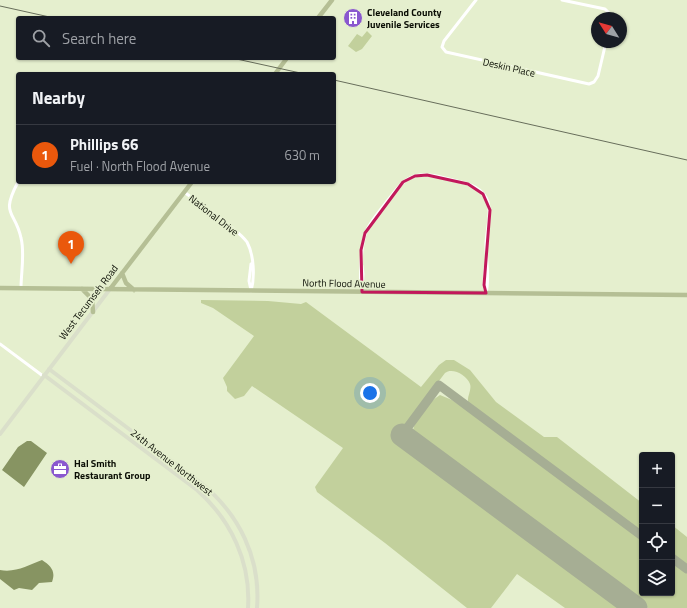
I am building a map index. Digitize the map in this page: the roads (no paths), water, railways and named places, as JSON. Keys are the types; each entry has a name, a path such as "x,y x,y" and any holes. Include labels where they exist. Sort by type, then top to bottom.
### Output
{"main road":[{"path":"320,16 332,0"},
{"path":"276,72 286,60"},
{"name":"West Tecumseh Road","path":"0,434 190,184"},
{"path":"122,273 126,283 134,290"},
{"name":"North Flood Avenue","path":"0,288 687,295"},
{"path":"82,289 92,298 93,312"},
{"name":"24th Avenue Northwest","path":"49,369 201,483 219,499 235,520 253,557 258,589 257,608"},
{"name":"24th Avenue Northwest","path":"44,375 197,490 216,509 229,528 243,558 248,582 248,608"}],"street":[{"path":"562,0 607,12"},
{"name":"Deskin Place","path":"474,1 443,44 443,48 446,52 589,84 596,81 605,48"},
{"path":"362,292 362,245 366,229 403,182 419,175 454,180 477,188 487,201 490,214 486,239 484,285 486,293"},
{"path":"16,184 9,194 6,204 7,213 22,239 21,288"},
{"name":"National Drive","path":"184,192 243,238 249,248 252,260 253,282 251,291"},
{"name":"24th Avenue Northwest","path":"0,344 44,375"}],"railway":[{"path":"0,6 45,16"},
{"path":"241,60 296,72"},
{"path":"336,80 687,160"}],"place":[{"name":"Cleveland County Juvenile Services","path":"353,18"},
{"name":"Phillips 66","path":"71,264"},
{"name":"Hal Smith Restaurant Group","path":"60,469"}]}
